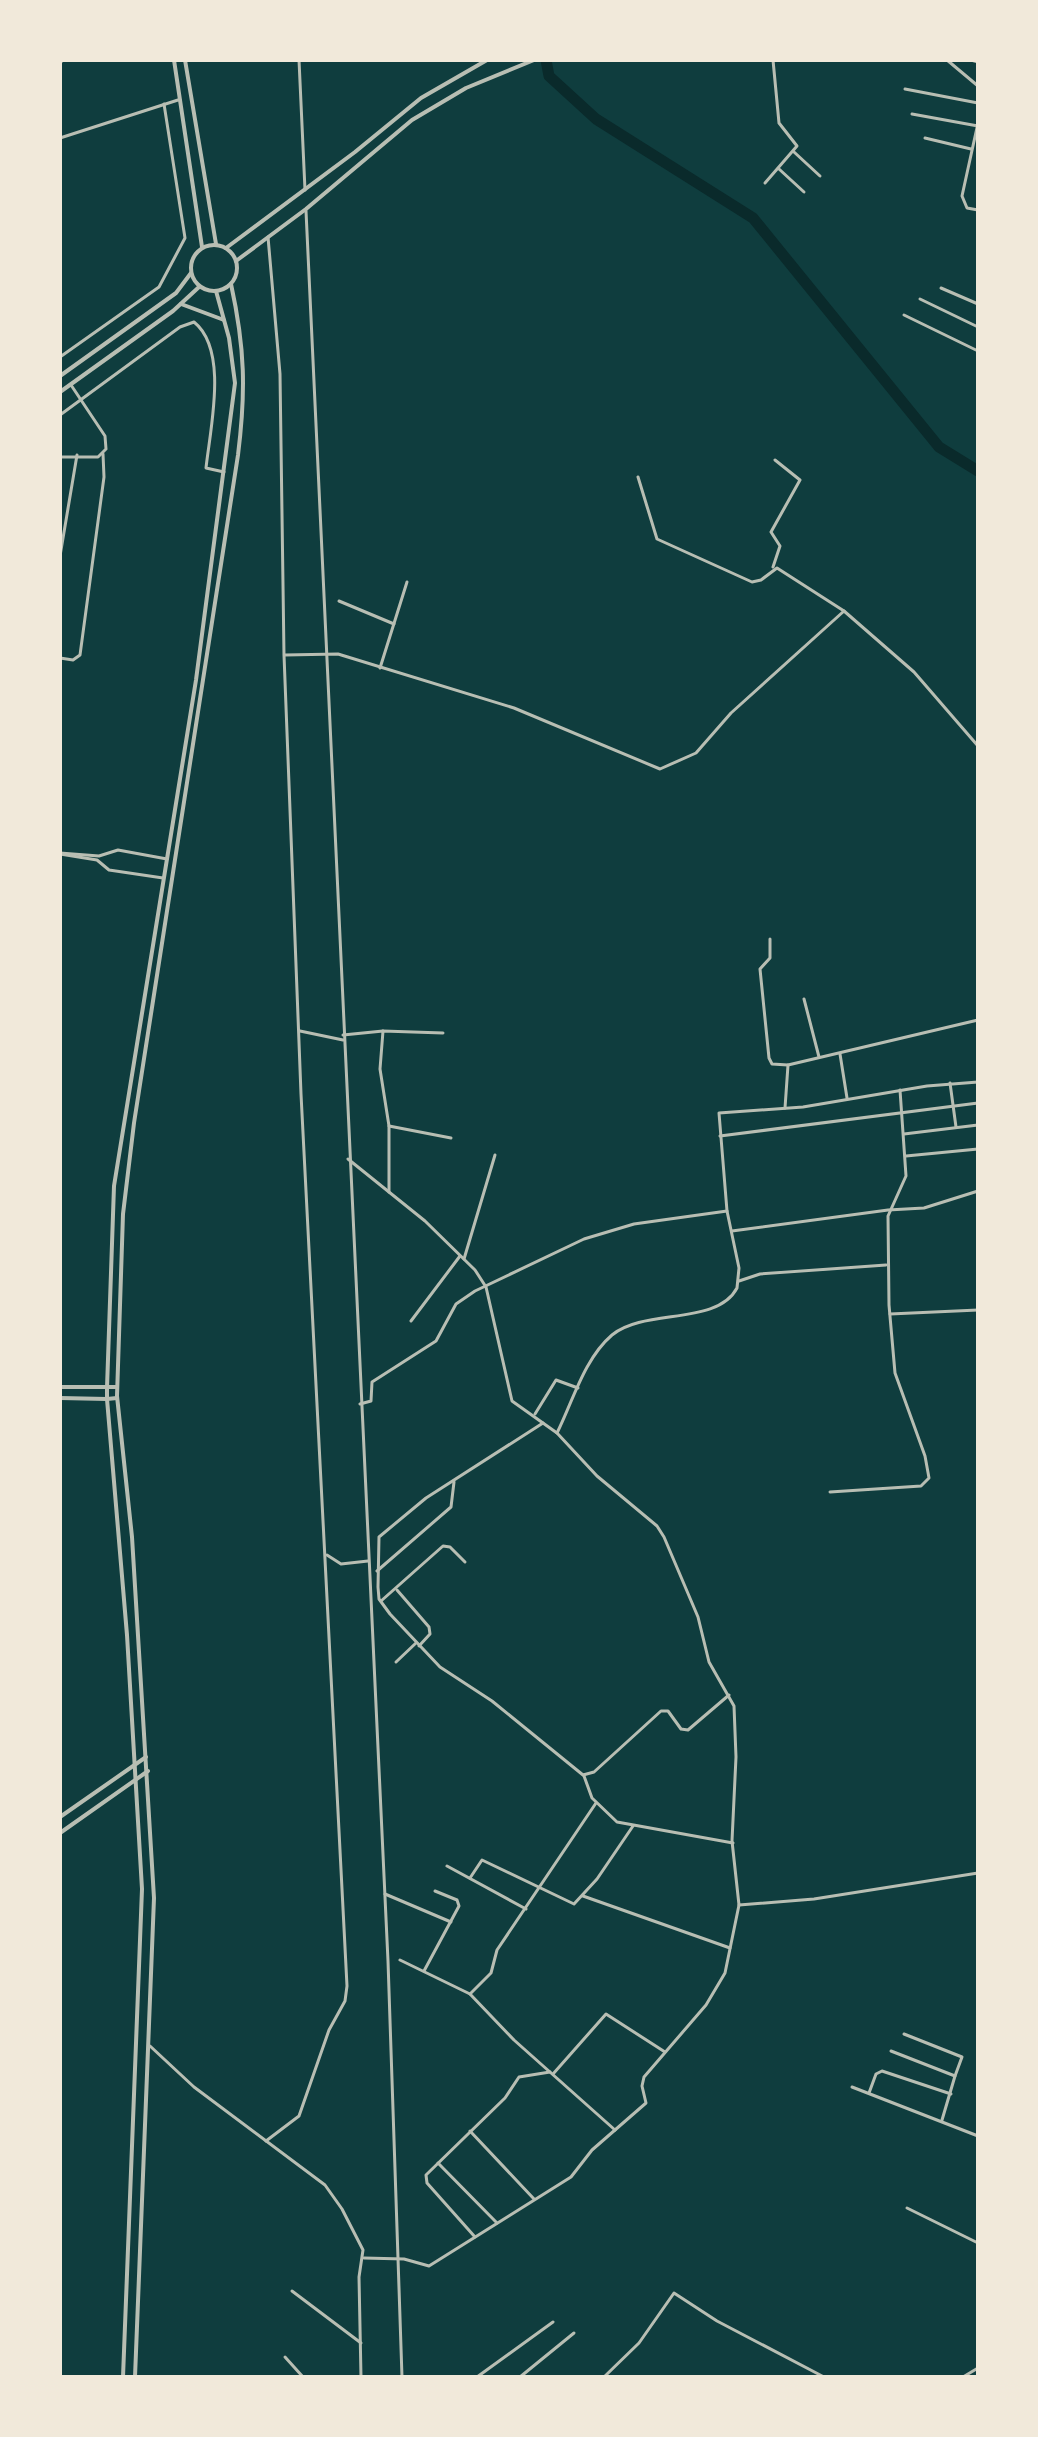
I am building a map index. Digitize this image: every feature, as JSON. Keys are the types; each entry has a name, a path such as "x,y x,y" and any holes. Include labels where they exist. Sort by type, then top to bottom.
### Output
{"street":[{"path":"174,60 202,247"},
{"path":"185,60 216,244"},
{"path":"299,60 305,190"},
{"path":"226,248 305,190 409,106 487,60"},
{"path":"135,2377 154,1898 132,1537 117,1398 125,1185 218,601 246,391 239,321 231,284 236,261 306,209 412,120 504,71 534,60"},
{"path":"765,183 794,152 796,143 779,123 773,60"},
{"path":"947,60 978,86"},
{"path":"971,60 978,62"},
{"path":"905,89 978,103"},
{"path":"60,138 178,100"},
{"path":"60,357 163,283 185,238 166,103"},
{"path":"912,114 978,125 962,203 978,210"},
{"path":"925,138 971,149"},
{"path":"794,152 820,176"},
{"path":"970,157 978,159"},
{"path":"779,169 804,192"},
{"path":"306,209 384,1894 402,2376"},
{"path":"266,2141 299,2116 329,2030 345,2001 347,1986 299,1030 284,655 280,374 268,237"},
{"path":"231,284 216,291 199,287 191,273 191,261 202,247 216,244 226,248 236,261"},
{"path":"60,376 176,293 191,273"},
{"path":"60,392 181,304 199,287"},
{"path":"941,288 978,304"},
{"path":"123,2377 142,1904 107,1399 114,1186 161,879 167,859 196,680 235,383 216,291"},
{"path":"920,299 978,327"},
{"path":"181,304 224,320"},
{"path":"904,315 978,351"},
{"path":"60,415 78,396 180,327 194,322 201,328 215,374 208,470 224,472"},
{"path":"60,658 73,660 80,655 104,477 105,436 71,384"},
{"path":"60,457 95,457 103,454"},
{"path":"60,556 77,455"},
{"path":"638,477 657,539 752,582 761,580 773,567 780,546 771,532 800,480 775,460"},
{"path":"773,567 844,611 914,672 978,746"},
{"path":"380,668 407,582"},
{"path":"339,601 394,624"},
{"path":"284,655 326,652 514,708 660,769 696,753 731,713 844,611"},
{"path":"60,853 99,856 118,850 167,859"},
{"path":"60,853 97,860 109,870 173,883"},
{"path":"770,939 770,958 760,969 772,1064 788,1065 978,1020"},
{"path":"804,999 819,1057"},
{"path":"299,1030 343,1037 383,1031 443,1033"},
{"path":"383,1031 380,1069 389,1126 389,1192"},
{"path":"839,1053 847,1098"},
{"path":"785,1108 788,1065"},
{"path":"557,1433 597,1350 621,1329 721,1305 734,1295 739,1281 718,1136 717,1118 723,1111 785,1108 950,1083 978,1082"},
{"path":"950,1083 956,1127"},
{"path":"830,1492 928,1483 925,1456 895,1373 886,1265 888,1210 905,1181 900,1090"},
{"path":"718,1136 978,1103"},
{"path":"904,1134 978,1125"},
{"path":"389,1126 451,1138"},
{"path":"905,1156 978,1149"},
{"path":"411,1321 462,1258 495,1155"},
{"path":"348,1159 462,1258 486,1287 509,1396 557,1433 597,1476 657,1526 664,1537 698,1617 709,1662 729,1695 736,1719 733,1843 739,1905 725,1973 706,2005 642,2082 646,2103 588,2154 571,2177 429,2266 399,2258 364,2258"},
{"path":"732,1231 924,1208 978,1191"},
{"path":"360,1404 371,1401 372,1382 436,1341 456,1304 486,1287 584,1239 634,1224 727,1211"},
{"path":"739,1281 760,1274 886,1265"},
{"path":"890,1314 978,1310"},
{"path":"535,1415 556,1380 578,1388"},
{"path":"60,1387 117,1387"},
{"path":"60,1398 117,1398"},
{"path":"543,1423 426,1498 379,1537 377,1571 381,1601 440,1667 492,1701 583,1775 596,1803 617,1822 733,1843"},
{"path":"377,1571 451,1507 454,1482"},
{"path":"381,1601 443,1546 450,1547 465,1562"},
{"path":"327,1555 341,1564 368,1561"},
{"path":"396,1589 429,1627 430,1634 396,1662"},
{"path":"583,1775 594,1772 661,1711 668,1711 681,1729 688,1730 729,1695"},
{"path":"60,1817 146,1757"},
{"path":"60,1833 148,1771"},
{"path":"470,1994 491,1973 494,1955 596,1803"},
{"path":"470,1878 482,1860 570,1903 583,1895 633,1826"},
{"path":"447,1866 526,1909"},
{"path":"739,1905 814,1899 978,1873"},
{"path":"424,1971 459,1902 435,1891"},
{"path":"384,1894 451,1922"},
{"path":"583,1895 730,1948"},
{"path":"400,1960 470,1994 514,2040 615,2130"},
{"path":"475,2237 427,2183 426,2175 505,2098 519,2077 552,2073 606,2014 665,2052"},
{"path":"904,2034 962,2057 942,2120"},
{"path":"150,2046 194,2087 334,2196 359,2236 364,2258 359,2277 361,2377"},
{"path":"891,2051 955,2076"},
{"path":"869,2093 876,2074 882,2071 951,2094"},
{"path":"852,2087 978,2136"},
{"path":"470,2131 534,2199"},
{"path":"438,2162 497,2223"},
{"path":"907,2208 978,2243"},
{"path":"292,2291 361,2343"},
{"path":"604,2377 639,2343 674,2293 717,2321 824,2377"},
{"path":"386,2377 477,2377 553,2322"},
{"path":"520,2377 574,2333"},
{"path":"285,2357 303,2377"},
{"path":"963,2377 978,2368"}],"waterway":[{"path":"546,60 549,76 596,119 753,218 939,447 978,471"}]}
